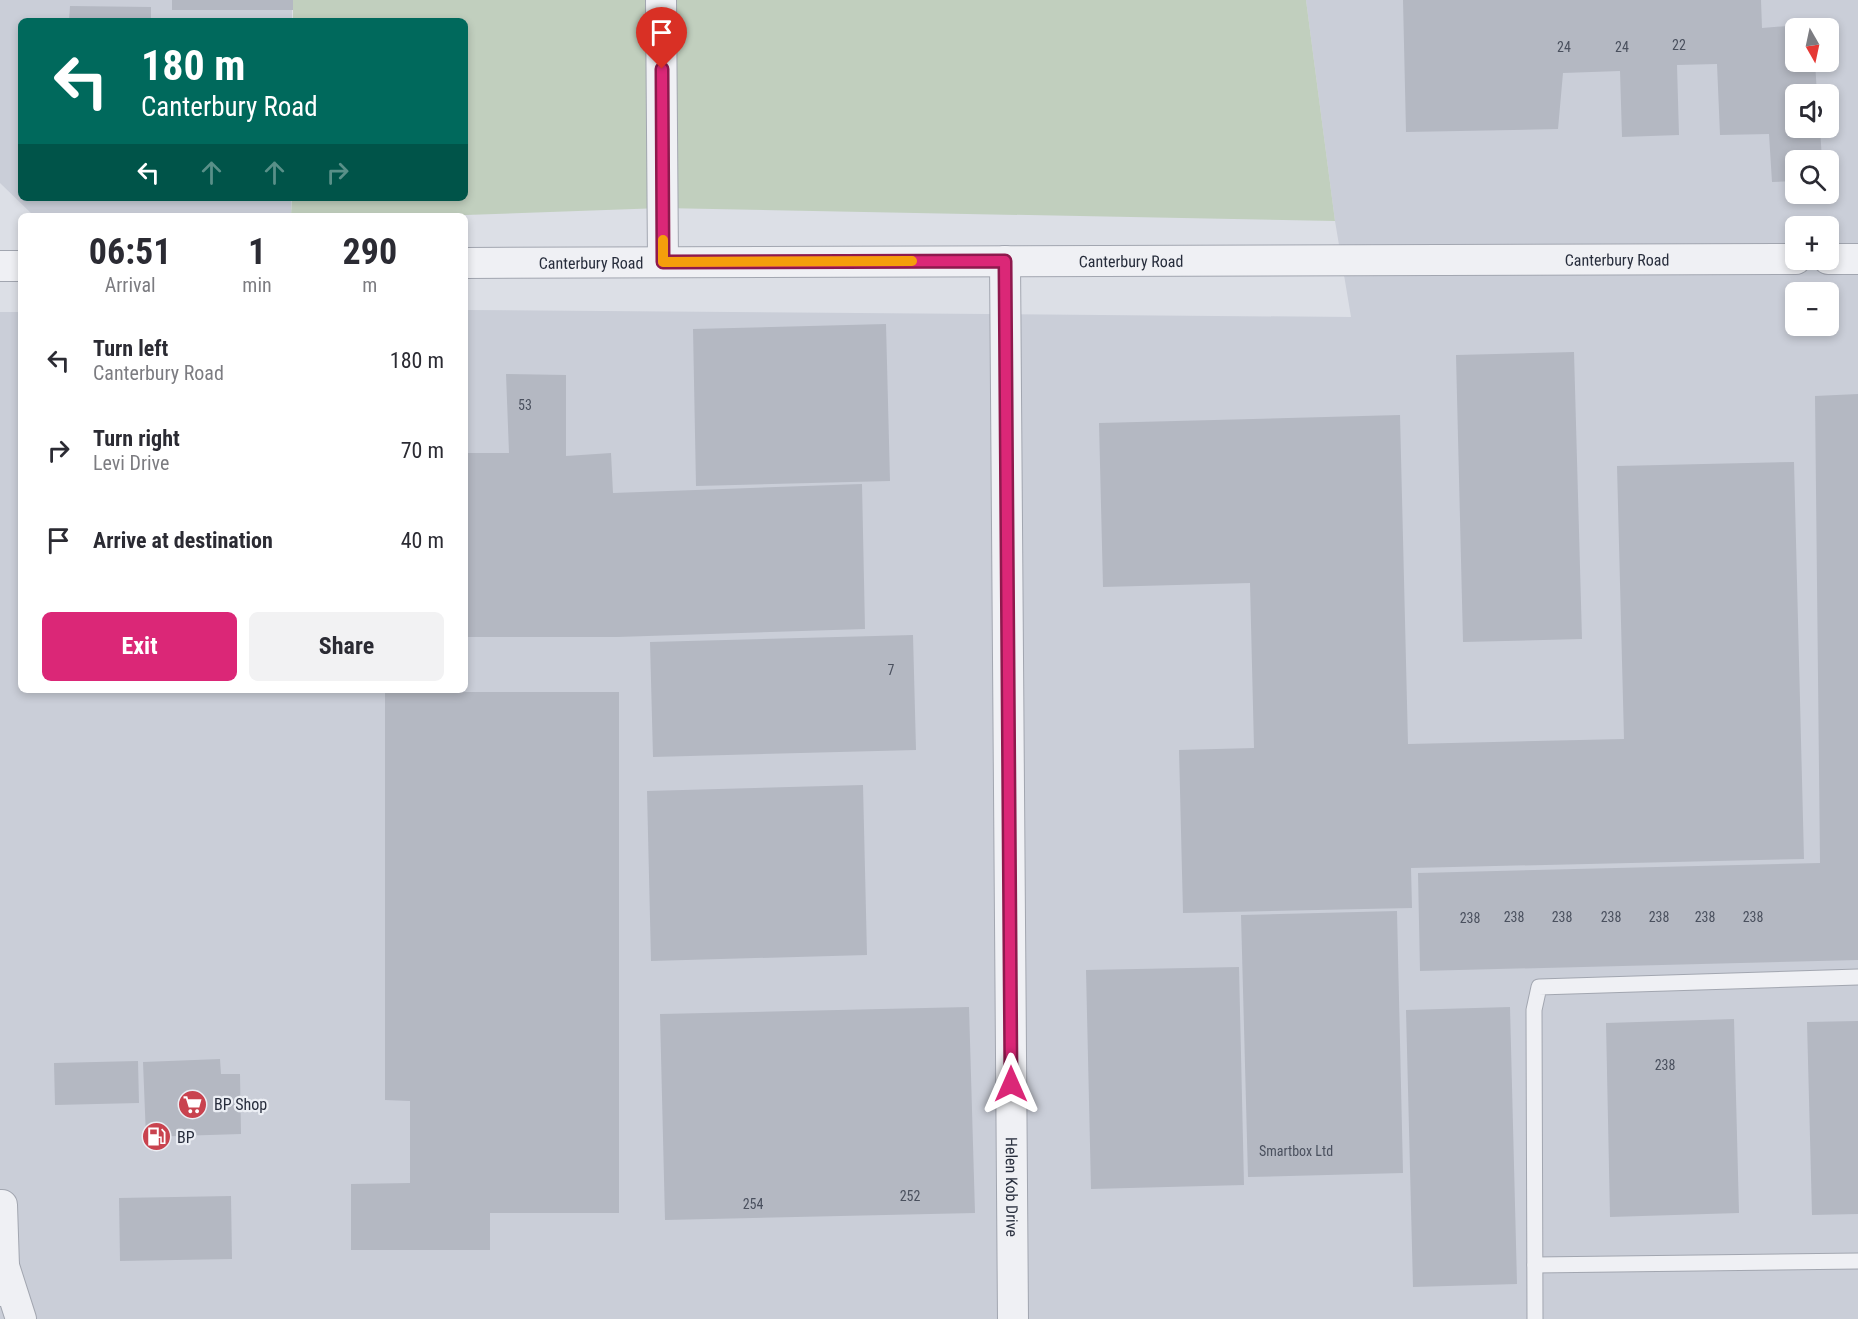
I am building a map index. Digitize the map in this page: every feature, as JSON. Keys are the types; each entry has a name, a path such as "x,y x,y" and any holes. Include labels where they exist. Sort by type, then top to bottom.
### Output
{"street":[{"path":"661,0 663,262"},
{"path":"1839,259 1858,259"},
{"name":"Canterbury Road","path":"468,263 1785,260"},
{"name":"Helen Kob Drive","path":"1005,261 1013,1319"},
{"path":"0,266 18,266"},
{"path":"2,1205 2,1278 21,1319"}],"lane":[{"path":"1535,1319 1534,1010 1539,987 1858,977"},
{"path":"1535,1265 1858,1261"}],"shaded area":[{"path":"0,0 292,0 292,18 18,18 18,200 0,183"},
{"path":"1306,0 1858,0 1858,1319 0,1319 0,312 18,312 18,693 468,693 468,310 1351,317 1335,221"},
{"path":"19,201 291,201 291,213 31,213"}],"green space":[{"path":"293,0 1306,0 1335,221 662,208 468,215 468,213 291,213 292,201 468,201 468,18 293,18"}],"building":[{"path":"172,0 293,0 293,10 172,10"},
{"path":"1403,0 1761,0 1762,28 1785,26 1785,72 1816,72 1816,84 1785,84 1785,138 1821,138 1821,150 1785,150 1785,181 1772,182 1769,134 1720,135 1717,64 1677,65 1679,135 1622,137 1620,71 1563,73 1558,129 1406,132"},
{"path":"70,6 151,7 151,18 69,18"},
{"path":"886,324 890,481 696,486 693,329"},
{"path":"1574,352 1582,639 1463,642 1456,355"},
{"path":"506,374 566,375 566,456 611,453 613,493 862,484 865,629 617,637 468,637 468,453 509,453"},
{"path":"1858,394 1858,960 1420,971 1418,873 1820,863 1815,396"},
{"path":"1400,415 1408,744 1624,739 1617,466 1794,462 1804,859 1411,868 1412,908 1183,913 1179,750 1254,748 1250,583 1103,587 1099,423"},
{"path":"913,635 916,750 653,757 650,642"},
{"path":"619,692 619,1213 490,1213 490,1250 351,1250 351,1184 410,1183 410,1101 385,1100 385,693"},
{"path":"863,785 867,955 651,961 647,791"},
{"path":"1397,911 1403,1173 1248,1177 1241,915"},
{"path":"1239,967 1244,1185 1091,1189 1086,970"},
{"path":"969,1007 975,1213 665,1220 660,1014"},
{"path":"1510,1007 1517,1284 1413,1287 1406,1010"},
{"path":"1734,1019 1739,1213 1610,1217 1606,1023"},
{"path":"1858,1021 1858,1214 1812,1215 1807,1022"},
{"name":"BP Shop","path":"220,1059 221,1074 240,1074 241,1134 146,1137 143,1062"},
{"path":"138,1061 139,1103 55,1105 54,1063"},
{"path":"231,1196 232,1259 120,1261 119,1198"}],"slow traffic":[{"path":"663,240 663,262 912,261"}],"place":[{"name":"BP Shop","path":"193,1104"},
{"name":"BP","path":"156,1137"}],"route":[{"path":"662,69 663,262 1005,261 1011,1084"}]}
